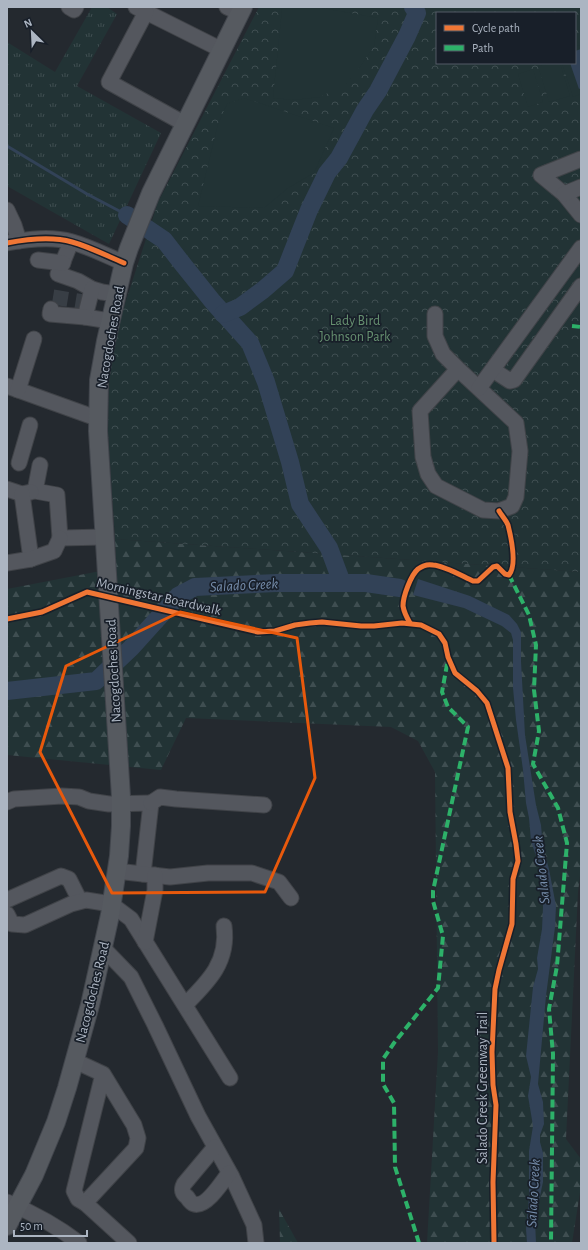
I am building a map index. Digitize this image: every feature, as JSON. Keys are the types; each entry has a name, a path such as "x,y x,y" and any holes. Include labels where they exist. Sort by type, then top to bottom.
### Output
{"main road":[{"name":"Nacogdoches Road","path":"7,1226 12,1204 34,1175 56,1122 90,1005 112,904 116,871 121,826 119,761 99,438 99,380 110,321 127,255 151,193 222,50 237,9"}],"street":[{"path":"69,7 74,10 76,7"},
{"path":"185,124 109,82 141,10 222,50"},
{"path":"581,159 541,175 564,194 581,214"},
{"path":"564,194 581,187"},
{"path":"7,210 14,225 13,242 28,239 51,239 72,242 127,255"},
{"path":"59,273 72,242"},
{"path":"480,388 581,248"},
{"path":"38,260 59,273 78,281 88,297 85,317"},
{"path":"493,370 510,381 514,380 581,286"},
{"path":"88,297 102,292 116,294"},
{"path":"51,308 50,314 110,321"},
{"path":"435,314 435,336 443,354 516,422 520,451 516,498 512,506 499,511 483,510 436,486 428,474 423,457 420,411 458,369"},
{"path":"34,339 12,388 99,419"},
{"path":"18,463 30,425"},
{"path":"32,559 28,493 40,464"},
{"path":"7,489 28,493 57,495 60,538 54,551 32,559 7,563"},
{"path":"60,538 105,537"},
{"path":"7,802 14,799 62,796 79,797 89,802 108,804 151,803 160,797 264,805"},
{"path":"145,942 155,890 149,875 151,803"},
{"path":"116,871 170,877 208,873 252,873 279,882 292,898"},
{"path":"7,900 61,876 69,879 80,901"},
{"path":"7,914 12,924 26,925 80,901 86,900 112,904 130,919 230,1078"},
{"path":"185,1005 207,983 219,964 226,938 224,926"},
{"path":"103,948 131,976 198,1116 229,1173 254,1225 256,1243"},
{"path":"74,1061 103,1074 134,1125 138,1138 136,1148 85,1203"},
{"path":"103,1074 74,1191 78,1199 85,1203 121,1240"},
{"path":"215,1147 184,1184 182,1188 183,1193 191,1202 200,1204 212,1195 229,1173"},
{"path":"12,1204 65,1232 78,1243"}],"highlighted area":[{"path":"180,612 297,638 315,778 265,892 112,893 40,752 66,666"}],"green space":[{"path":"92,7 107,7 117,14 77,86 161,133 109,244 7,186 7,42 55,72"},
{"name":"Lady Bird Johnson Park","path":"259,7 581,7 581,572 115,539 108,432 109,373 120,319 158,202"},
{"path":"286,7 317,7 378,18 374,46 346,84 320,97 294,100 273,98 282,9"},
{"path":"581,45 581,94 573,97 562,64 576,64 576,46"},
{"path":"545,64 560,64 570,96 549,102 538,66"},
{"path":"533,69 543,102 528,107 518,74"},
{"path":"244,98 334,128 314,173 288,188 264,208 198,206 218,124 227,104"},
{"path":"115,539 581,572 581,868 578,892 566,1139 581,1159 581,1186 572,1243 427,1243 438,1052 435,772 418,741 391,727 186,718 161,770 7,755 7,589 116,568"},
{"path":"279,1209 298,1243 280,1243"}],"water":[{"path":"581,49 581,88 579,89 570,64 576,64 576,51"},
{"path":"418,579 470,596 509,615 517,624 521,632 525,735 536,805 541,825 543,848 549,869 556,906 538,1084 543,1102 544,1124 540,1135 543,1153 543,1182 535,1220 536,1243 527,1243 526,1229 529,1198 529,1151 533,1126 528,1096 531,1077 526,1056 533,987 538,969 537,958 542,929 543,907 541,871 531,841 516,720 513,688 513,640 511,633 502,626 464,608 413,595"}],"waterway":[{"path":"223,314 240,307 285,271 309,210 327,173 339,158 365,110 378,91 407,36 417,13 413,7"},
{"path":"7,146 87,194 127,215"},
{"path":"127,215 164,240 213,302 250,343 266,382 290,462 300,504 329,548 342,583"},
{"name":"Salado Creek","path":"7,691 96,681 131,648 178,596 195,587 276,583 366,583 400,588"}],"tunnel":[{"path":"53,297 84,302"}],"marked path":[{"path":"572,326 581,327"},
{"path":"509,575 529,615 536,645 534,690 539,731 533,764 558,808 567,843 557,966 549,1009 553,1054 551,1243"},
{"path":"419,1243 395,1167 394,1103 383,1084 383,1059 438,988 443,936 433,901 433,891 468,727 448,707 442,692 448,659"}],"cycle path":[{"path":"7,243 40,239 64,240 85,246 124,263"},
{"path":"410,623 404,610 403,602 410,581 415,572 421,567 429,565 438,566 473,581 478,581 493,567 497,566 505,574 509,575 513,565 512,543 508,525 499,511"},
{"name":"Morningstar Boardwalk","path":"7,619 42,612 87,592 258,632 275,631 295,625 322,622 361,626 402,623 421,625 439,634 445,643 448,657 455,673 477,691 487,703 508,768 510,812 518,861 513,879 512,924 495,989 492,1052 493,1085 496,1105 493,1182 494,1243"}]}
